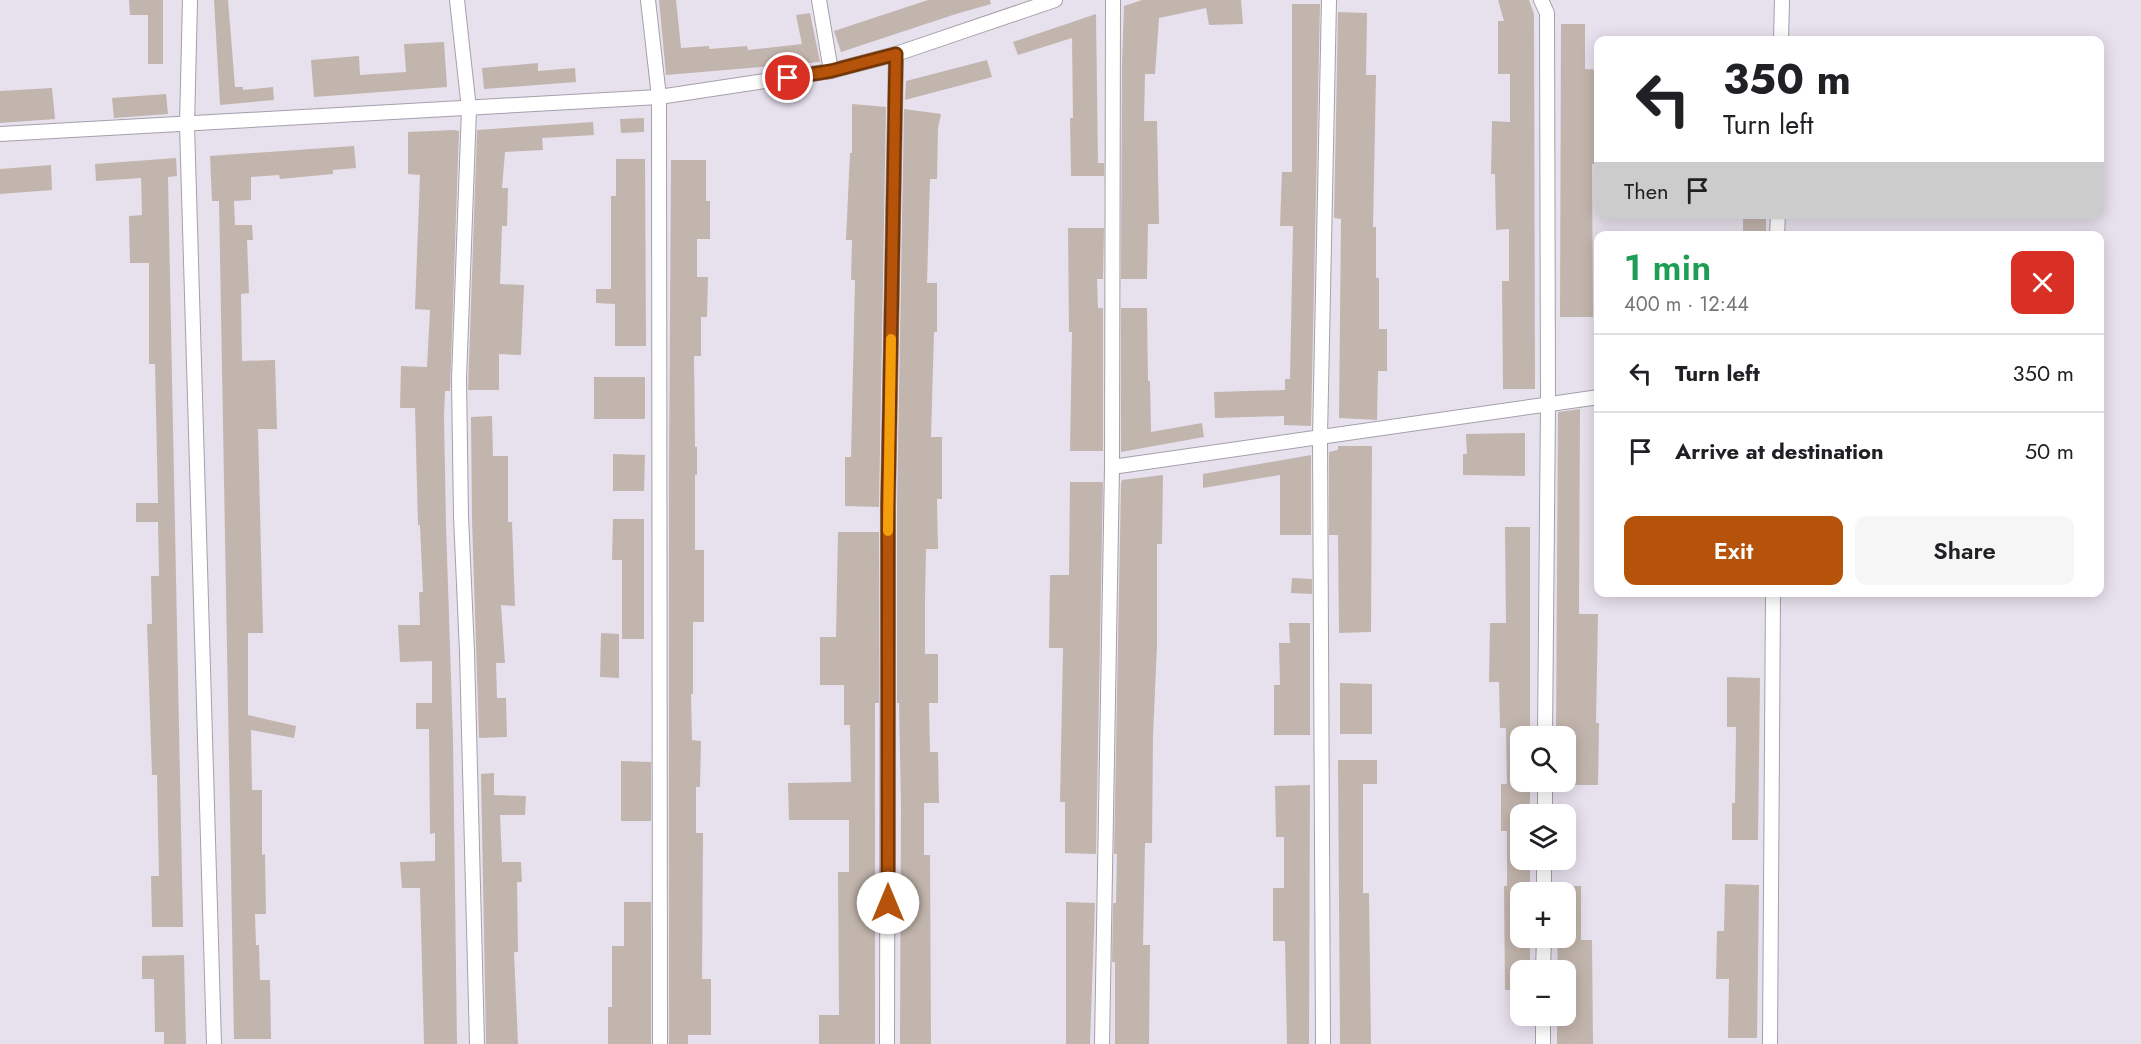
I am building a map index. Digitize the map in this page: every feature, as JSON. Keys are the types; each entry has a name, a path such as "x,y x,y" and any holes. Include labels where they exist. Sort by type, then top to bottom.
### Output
{"street":[{"path":"190,0 187,125 214,1044"},
{"path":"458,0 469,109 459,379 477,1044"},
{"path":"648,0 659,97 660,1044"},
{"path":"819,0 831,71"},
{"path":"0,134 659,97 831,71 896,54 1055,0"},
{"path":"1102,1044 1112,467 1113,0"},
{"path":"1323,1044 1320,437 1329,0"},
{"path":"1541,0 1547,13 1548,404 1545,726"},
{"path":"1781,36 1782,0"},
{"path":"887,1044 888,505 896,54"},
{"path":"1112,467 1594,397"},
{"path":"1770,1044 1773,597"},
{"path":"1543,1026 1543,1044"}],"building":[{"path":"129,0 163,0 163,64 148,64 148,15 130,15"},
{"path":"214,0 228,0 235,87 243,87 243,90 273,87 274,100 220,105"},
{"path":"659,0 676,0 681,48 709,46 709,49 747,46 748,50 802,44 796,15 810,13 820,62 666,75"},
{"path":"928,0 990,0 991,4 841,52 834,31"},
{"path":"1142,0 1241,0 1243,24 1209,25 1206,8 1159,18 1155,74 1145,74 1144,121 1157,121 1159,224 1148,224 1147,279 1121,279 1124,6"},
{"path":"1498,0 1529,0 1534,14 1535,389 1503,389 1502,281 1509,281 1509,229 1496,230 1495,174 1491,174 1492,121 1510,122 1510,74 1498,74 1498,21 1504,21"},
{"path":"1292,4 1320,4 1311,426 1284,425 1284,416 1215,418 1214,392 1285,390 1285,379 1290,379 1293,226 1280,226 1282,172 1292,172"},
{"path":"1338,12 1367,13 1366,75 1376,75 1373,227 1376,227 1376,278 1379,278 1379,329 1387,329 1387,371 1378,371 1377,420 1339,418 1341,219 1334,218"},
{"path":"1096,14 1098,163 1104,163 1104,176 1071,176 1072,38 1018,55 1013,42"},
{"path":"1561,24 1585,24 1585,69 1594,70 1593,317 1560,317"},
{"path":"444,42 447,87 314,97 311,60 359,56 360,75 406,72 404,44"},
{"path":"987,60 992,77 905,100 906,81"},
{"path":"538,63 538,71 575,68 576,82 484,89 482,68"},
{"path":"52,88 55,119 0,123 0,91"},
{"path":"166,94 168,114 114,118 112,98"},
{"path":"852,104 886,107 879,507 845,506 845,457 851,457 855,280 851,280 852,240 846,240 850,153 852,153"},
{"path":"904,109 941,114 938,128 937,179 930,179 927,283 937,283 937,332 934,332 931,437 942,437 942,499 937,499 938,549 926,549 925,599 925,654 938,654 938,703 929,703 930,752 938,752 939,803 924,803 924,855 930,855 931,1044 900,1044 901,806 899,703 897,703 897,505"},
{"path":"644,118 644,132 621,133 620,119"},
{"path":"593,122 594,135 542,138 543,150 505,152 502,188 508,188 507,226 502,226 500,284 524,285 521,355 499,354 499,390 468,390 477,130"},
{"path":"459,131 450,391 445,391 444,416 453,738 457,1044 424,1044 420,888 402,888 400,862 435,861 435,833 430,834 429,729 416,729 416,703 432,703 432,661 400,662 398,625 420,625 419,592 423,592 420,525 418,525 415,408 400,408 401,366 427,367 430,310 415,309 420,175 408,174 408,132"},
{"path":"354,146 356,168 333,170 333,174 280,179 279,175 251,177 251,200 234,201 235,225 252,225 253,240 247,240 249,293 241,294 242,361 275,360 277,429 258,429 263,633 248,633 248,715 296,726 294,738 251,730 252,790 262,790 262,855 265,854 266,914 255,914 256,945 259,945 260,980 270,980 271,1039 234,1039 219,201 212,201 210,156"},
{"path":"176,158 177,176 168,177 183,927 152,927 151,876 159,876 157,775 152,775 147,624 152,624 151,576 159,576 158,522 136,522 136,503 158,503 155,364 149,364 149,263 130,263 129,216 142,215 141,178 96,181 95,164"},
{"path":"616,159 645,159 646,346 615,346 615,304 596,303 596,289 611,289 611,196 616,196"},
{"path":"671,160 706,160 706,201 710,201 710,239 697,239 697,277 708,277 707,317 701,317 701,356 694,356 695,447 697,447 695,550 704,550 704,622 693,622 693,694 691,694 692,740 701,741 700,787 696,787 696,833 703,833 702,979 711,979 711,1035 688,1035 688,1044 669,1044"},
{"path":"51,165 52,190 0,194 0,169"},
{"path":"1743,219 1766,219 1766,231 1743,231"},
{"path":"1068,228 1104,228 1103,279 1097,279 1098,308 1103,308 1103,451 1070,451 1072,332 1069,332"},
{"path":"1121,308 1147,308 1151,432 1202,423 1204,437 1121,452"},
{"path":"594,377 645,377 645,419 594,419"},
{"path":"1580,409 1579,614 1598,614 1596,723 1599,723 1598,785 1576,785 1576,726 1556,726 1558,412"},
{"path":"492,416 493,456 508,456 508,522 512,522 515,606 501,605 505,663 496,663 497,698 506,698 507,737 479,738 471,417"},
{"path":"1525,433 1525,476 1463,475 1463,454 1467,454 1466,434"},
{"path":"1338,446 1372,446 1371,632 1339,633 1338,535 1329,535 1329,452 1338,450"},
{"path":"613,454 645,455 644,491 613,491"},
{"path":"1311,455 1311,535 1280,535 1280,475 1203,488 1203,474"},
{"path":"1163,475 1162,544 1157,544 1152,843 1145,843 1143,945 1150,945 1149,1044 1115,1044 1115,962 1112,962 1117,854 1114,854 1121,483 1122,480"},
{"path":"1070,482 1103,482 1096,854 1065,853 1065,802 1060,802 1063,648 1049,648 1050,575 1069,575"},
{"path":"613,519 644,519 644,639 622,639 622,560 612,560"},
{"path":"1505,527 1530,527 1530,726 1510,726 1510,792 1530,792 1530,804 1510,804 1510,870 1530,870 1530,882 1510,882 1510,948 1530,948 1530,960 1510,960 1510,990 1505,990 1504,886 1507,886 1507,831 1501,831 1501,784 1507,784 1506,728 1500,728 1499,682 1489,682 1490,623 1506,623"},
{"path":"838,532 879,532 879,703 875,703 875,1044 819,1044 819,1015 839,1015 838,872 849,872 849,820 789,820 788,783 851,782 850,725 844,725 844,685 820,685 820,637 836,637"},
{"path":"1292,578 1312,579 1312,594 1291,593"},
{"path":"1289,623 1310,623 1310,735 1274,735 1274,685 1280,685 1279,643 1290,643"},
{"path":"601,633 619,634 619,678 600,677"},
{"path":"1727,677 1760,678 1758,840 1732,840 1736,727 1727,727"},
{"path":"1340,683 1372,684 1372,734 1340,734"},
{"path":"1338,760 1377,760 1377,784 1363,784 1363,893 1369,893 1371,1044 1340,1044"},
{"path":"621,761 651,762 651,821 621,821"},
{"path":"494,773 494,795 526,796 525,815 500,815 502,862 521,862 522,882 517,882 518,952 514,952 518,1044 486,1044 481,774"},
{"path":"1310,785 1309,1044 1287,1044 1285,941 1273,941 1273,888 1284,888 1284,837 1276,837 1275,786"},
{"path":"1725,884 1759,885 1757,1038 1728,1038 1729,979 1716,979 1717,931 1724,931"},
{"path":"1576,886 1581,886 1581,940 1592,940 1593,1044 1557,1044 1557,1026 1576,1026 1576,960 1558,960 1557,948 1576,948"},
{"path":"624,902 651,902 651,1044 608,1044 608,1007 612,1007 612,946 624,946"},
{"path":"1066,902 1095,903 1090,1044 1066,1044"},
{"path":"184,955 186,1044 164,1044 164,1032 155,1032 154,979 142,979 142,956"}],"slow traffic":[{"path":"888,531 891,339"}],"route":[{"path":"788,78 831,71 896,54 888,505 888,903"}]}
